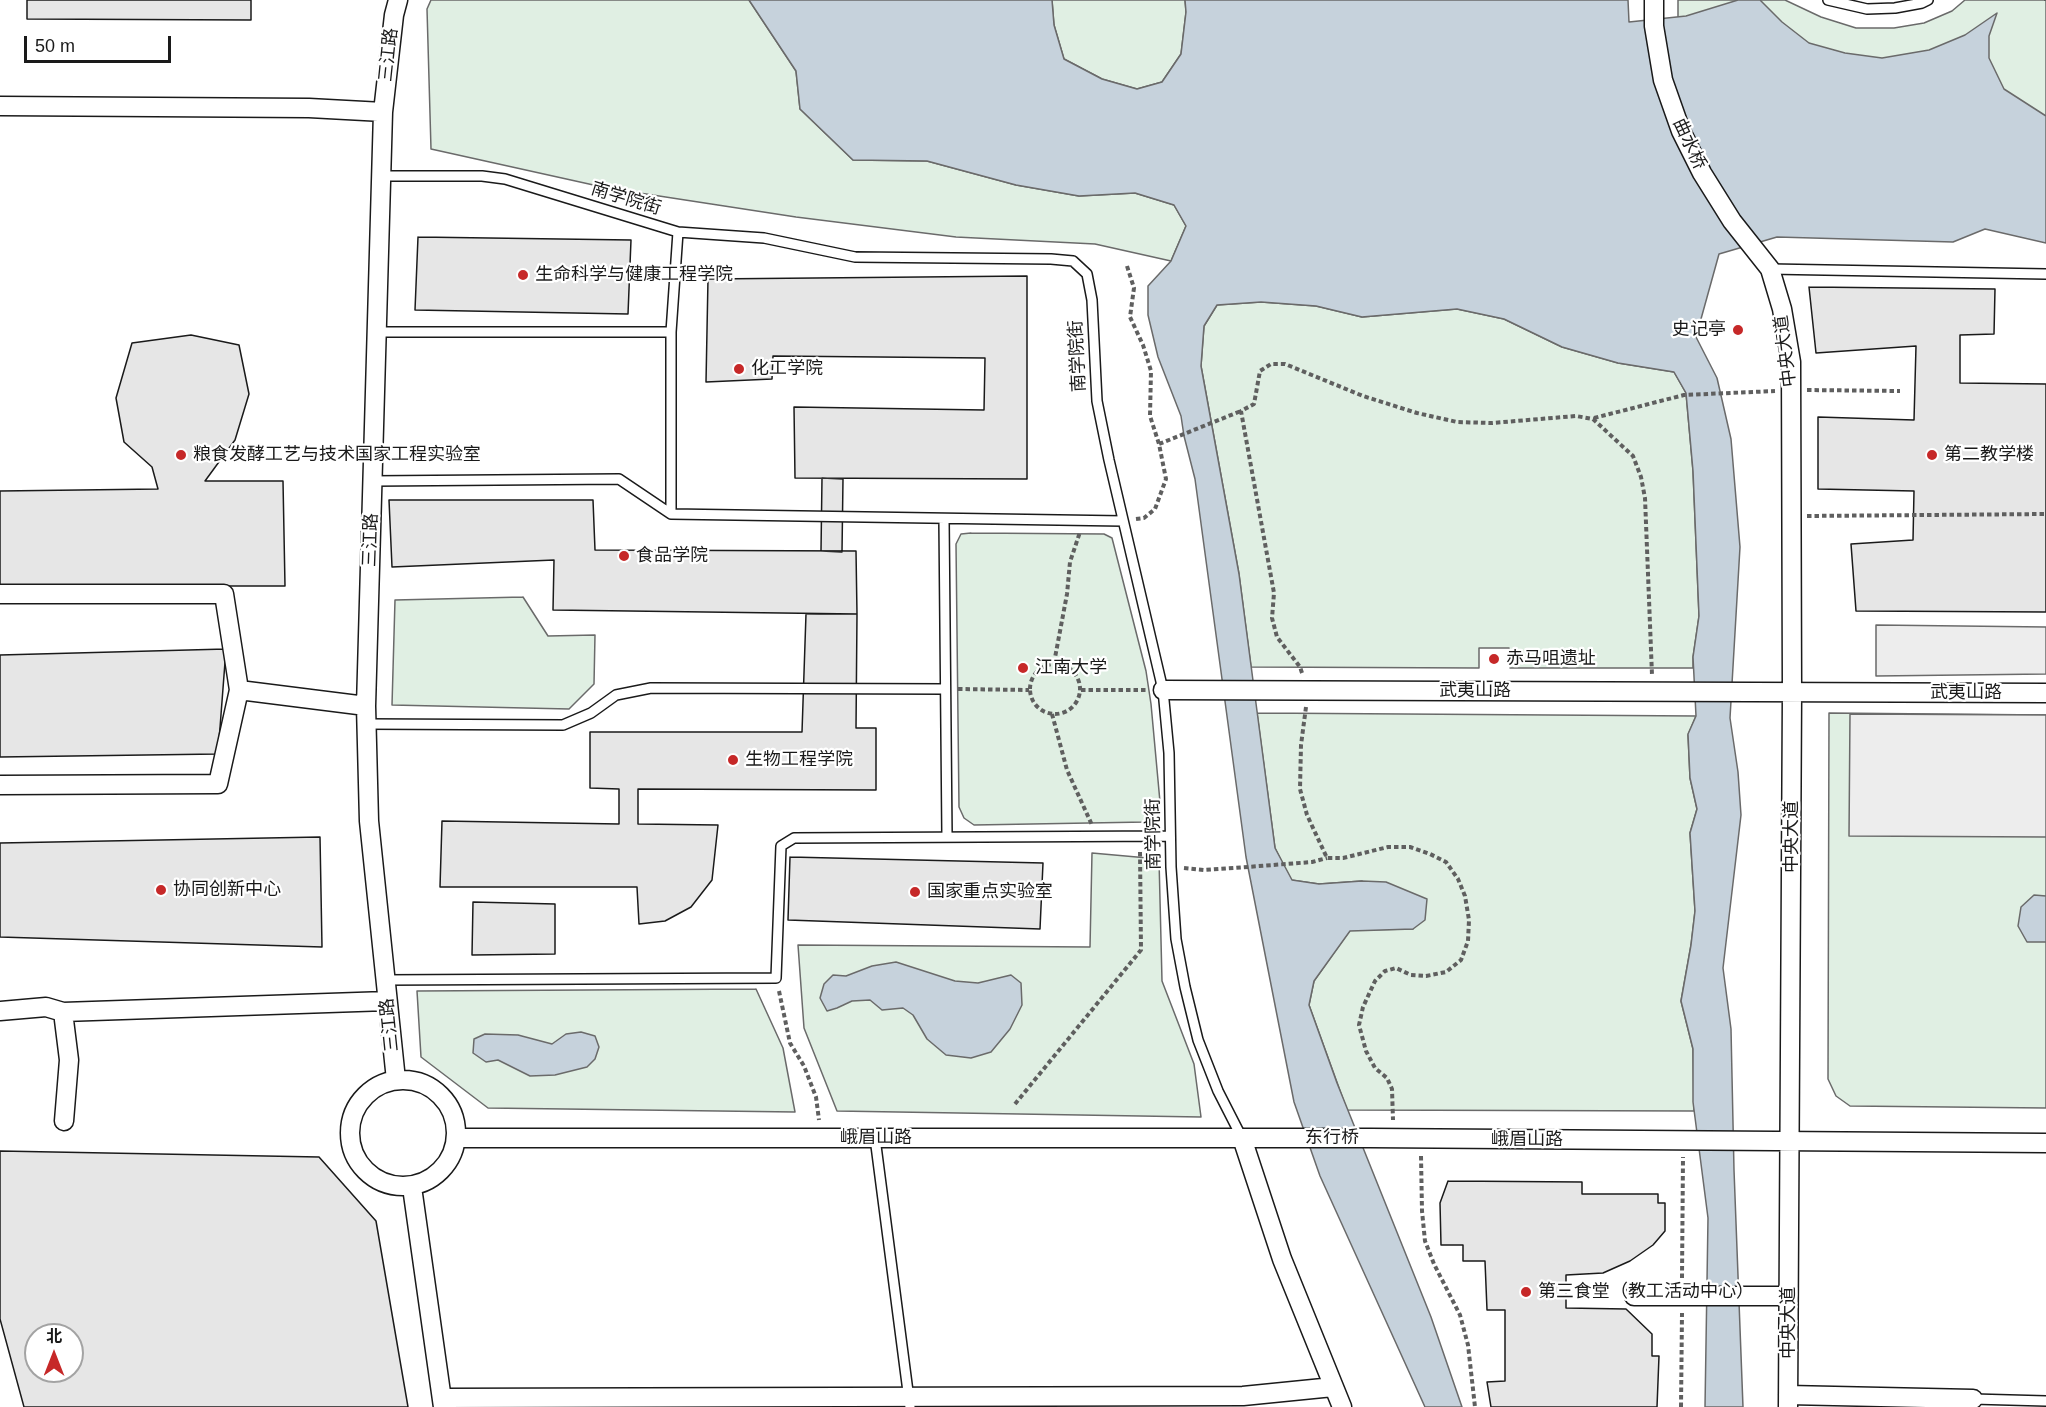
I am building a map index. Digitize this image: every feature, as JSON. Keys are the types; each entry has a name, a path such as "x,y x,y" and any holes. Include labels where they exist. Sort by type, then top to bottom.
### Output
{"street":[{"name":"三江路","path":"396,1080 369,821 367,715 383,112 394,15 398,0"},
{"name":"曲水桥","path":"1654,0 1654,26 1663,80 1681,131 1702,173 1732,221 1770,269"},
{"path":"0,106 309,108 383,112"},
{"name":"中央大道","path":"1770,269 1782,309 1791,362 1792,391 1791,1141 1788,1401"},
{"path":"0,594 224,594 238,690 218,784 0,785"},
{"path":"238,690 367,715"},
{"name":"武夷山路","path":"1163,690 2046,693"},
{"path":"0,1011 46,1007 63,1012 387,1001"},
{"path":"63,1012 69,1060 64,1121"},
{"path":"396,1080 420,1082 441,1094 454,1115 458,1138 450,1161 434,1178 412,1186 395,1186 379,1181 365,1171 355,1157 350,1141 350,1124 360,1101 380,1085 396,1080"},
{"name":"峨眉山路","path":"458,1138 1294,1138"},
{"path":"1242,1138 1282,1258 1342,1407"},
{"name":"东行桥","path":"1294,1138 1370,1138"},
{"name":"峨眉山路","path":"1370,1138 1791,1141"},
{"path":"1791,1141 2046,1143"},
{"path":"412,1186 443,1402 910,1402 1243,1396 1334,1387"},
{"path":"1634,1296 1788,1296"},
{"path":"1788,1401 1973,1403"}],"lane":[{"path":"1828,0 1867,9 1895,8 1928,0"},
{"name":"南学院街","path":"381,176 482,176 506,179 678,232 764,238 855,257 1051,259 1073,261 1087,274 1092,300 1097,401 1163,690 1169,753 1171,867 1176,939 1198,1040 1218,1091 1242,1138"},
{"path":"671,514 671,332 678,232"},
{"path":"1770,269 2046,274"},
{"path":"377,332 671,332"},
{"path":"373,481 619,479 671,514 1123,521"},
{"path":"944,519 947,837"},
{"path":"367,715 563,725 591,713 616,696 651,688 945,689"},
{"path":"385,980 776,978 781,846 794,838 1170,836"},
{"path":"875,1138 910,1402"},
{"path":"1973,1403 2046,1401"}],"path":[{"path":"1123,521 1144,518 1155,509 1166,479 1159,444 1150,416 1151,371 1143,345 1130,317 1134,288 1127,266"},
{"path":"1159,444 1254,404 1260,371 1271,364 1285,364 1363,396 1417,413 1457,422 1492,423 1576,416 1593,419 1684,395 1792,391 1900,391"},
{"path":"1241,411 1274,593 1272,618 1277,637 1300,667 1307,690 1301,745 1300,789 1306,814 1327,858"},
{"path":"1593,419 1633,456 1641,477 1645,498 1653,692"},
{"path":"1791,516 2046,514"},
{"path":"1054,663 1067,594 1070,562 1083,520"},
{"path":"1054,663 1070,668 1079,681 1081,690 1071,709 1063,713 1052,714 1036,706 1029,690 1034,674 1040,668 1054,663"},
{"path":"945,689 1029,690"},
{"path":"1081,690 1163,690"},
{"path":"1052,714 1066,770 1097,837"},
{"path":"1015,1104 1141,950 1139,837"},
{"path":"1171,867 1204,870 1288,864 1343,858 1388,847 1410,847 1446,862 1458,879 1465,896 1469,920 1468,940 1461,960 1446,972 1426,976 1411,975 1396,968 1385,971 1375,981 1363,1007 1359,1025 1366,1051 1375,1068 1387,1078 1392,1089 1393,1139"},
{"path":"776,978 790,1043 804,1065 816,1097 822,1138"},
{"path":"1421,1139 1422,1211 1425,1241 1460,1316 1468,1345 1475,1407"},
{"path":"1681,1407 1683,1141"}],"green space":[{"path":"431,0 749,0 796,71 800,109 853,160 927,161 1016,185 1079,196 1135,193 1174,205 1186,226 1171,261 1095,244 956,237 796,217 607,188 431,149 427,9"},
{"path":"1052,0 1185,0 1186,12 1181,54 1162,82 1137,89 1102,79 1064,59 1054,25"},
{"path":"1678,0 1749,0 1678,19"},
{"path":"1754,0 1785,0 1821,17 1856,28 1894,28 1924,23 1952,11 1965,0 2046,0 2046,123 1904,59 1858,61 1804,45"},
{"path":"1261,302 1316,306 1362,317 1457,309 1504,319 1562,347 1618,363 1674,372 1686,393 1693,471 1699,616 1693,668 1510,668 1509,648 1479,648 1479,668 1251,667 1239,574 1201,366 1204,326 1217,305"},
{"path":"961,534 1104,534 1112,538 1146,671 1151,704 1160,802 1157,812 1146,822 974,825 964,818 959,807 956,544"},
{"path":"523,597 548,636 595,635 594,684 569,709 392,705 395,600"},
{"path":"1257,713 1696,716 1688,735 1690,778 1697,809 1690,833 1695,911 1681,1001 1693,1049 1694,1111 1347,1110 1309,1005 1314,981 1350,930 1413,929 1362,881 1319,884 1291,880 1275,848"},
{"path":"1829,713 2046,715 2046,1108 1850,1106 1836,1096 1828,1079"},
{"path":"1092,853 1159,859 1162,981 1194,1064 1201,1117 837,1111 804,1028 798,945 1090,947"},
{"path":"756,989 783,1048 795,1112 488,1108 421,1057 417,991"}],"shaded area":[{"path":"749,0 1052,0 1054,25 1064,59 1102,79 1137,89 1162,82 1181,54 1186,12 1185,0 1628,0 1629,22 1686,16 1738,0 1760,0 1782,22 1809,43 1845,53 1882,58 1929,50 1965,35 1997,13 1989,36 1989,58 2004,89 2046,116 2046,243 1985,229 1953,242 1777,237 1719,254 1696,337 1717,378 1731,439 1740,547 1730,718 1738,772 1741,815 1723,968 1731,1029 1743,1407 1705,1407 1708,1218 1693,1102 1693,1049 1681,1001 1695,911 1690,833 1697,809 1690,778 1688,734 1696,716 1693,657 1699,616 1693,471 1686,393 1674,372 1618,363 1562,347 1504,319 1457,309 1362,317 1316,306 1261,302 1217,305 1204,326 1201,366 1239,574 1275,848 1292,880 1319,884 1386,882 1427,899 1425,920 1413,929 1350,931 1314,981 1309,1005 1337,1083 1431,1317 1462,1407 1425,1407 1320,1176 1294,1102 1246,857 1195,479 1181,416 1158,357 1148,315 1148,286 1171,261 1186,226 1174,205 1135,193 1079,196 1016,185 927,161 853,160 800,109 796,71"},
{"path":"1876,625 2046,627 2046,674 1876,676"},
{"path":"1850,714 2046,715 2046,837 1849,836"},
{"path":"2034,895 2046,896 2046,942 2027,942 2018,926 2021,907"},
{"path":"896,962 955,981 978,983 1011,975 1021,983 1022,1005 1010,1029 991,1052 971,1058 946,1055 927,1039 913,1015 903,1008 882,1010 870,1000 852,1001 827,1011 820,998 824,984 833,975 846,976 872,966"},
{"path":"581,1032 595,1036 599,1047 595,1059 587,1067 555,1075 530,1076 498,1060 486,1062 473,1053 474,1039 485,1034 518,1035 552,1044 566,1034"}],"building":[{"path":"27,0 251,0 251,20 27,19"},
{"name":"生命科学与健康工程学院","path":"418,237 631,240 628,314 415,310"},
{"name":"化工学院","path":"1027,276 1027,479 795,478 794,407 984,410 985,358 773,356 772,379 706,382 708,279"},
{"name":"第二教学楼","path":"1809,287 1995,289 1994,334 1960,335 1960,383 2046,384 2046,612 1856,611 1851,544 1913,540 1914,491 1818,489 1818,417 1914,420 1916,346 1816,353"},
{"name":"粮食发酵工艺与技术国家工程实验室","path":"191,335 239,345 249,394 235,440 205,481 283,481 285,586 0,586 0,491 158,489 152,467 124,442 116,398 132,343"},
{"path":"822,478 843,479 842,552 821,551"},
{"name":"食品学院","path":"389,500 593,500 595,550 856,551 857,614 553,610 554,560 392,567"},
{"name":"生物工程学院","path":"806,614 857,614 856,728 876,728 876,790 638,789 638,824 718,825 712,880 691,907 665,921 639,924 637,887 440,887 442,821 619,824 619,789 590,788 590,732 802,732"},
{"path":"226,649 218,754 0,757 0,655"},
{"name":"协同创新中心","path":"320,837 322,947 0,937 0,843"},
{"name":"国家重点实验室","path":"790,857 1043,863 1040,929 788,920"},
{"path":"473,902 555,904 555,954 472,955"},
{"path":"0,1151 319,1157 376,1221 408,1407 24,1407 0,1319"},
{"name":"第三食堂（教工活动中心）","path":"1448,1181 1582,1182 1582,1194 1658,1194 1658,1203 1665,1203 1665,1231 1653,1245 1630,1261 1603,1273 1566,1275 1566,1308 1626,1309 1652,1334 1652,1356 1659,1356 1657,1407 1491,1407 1487,1382 1505,1381 1505,1310 1487,1310 1485,1261 1463,1261 1463,1245 1441,1245 1440,1203"}],"place":[{"name":"生命科学与健康工程学院","path":"523,275"},
{"name":"史记亭","path":"1738,330"},
{"name":"化工学院","path":"739,369"},
{"name":"粮食发酵工艺与技术国家工程实验室","path":"181,455"},
{"name":"第二教学楼","path":"1932,455"},
{"name":"食品学院","path":"624,556"},
{"name":"赤马咀遗址","path":"1494,659"},
{"name":"江南大学","path":"1023,668"},
{"name":"生物工程学院","path":"733,760"},
{"name":"协同创新中心","path":"161,890"},
{"name":"国家重点实验室","path":"915,892"},
{"name":"第三食堂（教工活动中心）","path":"1526,1292"}]}
